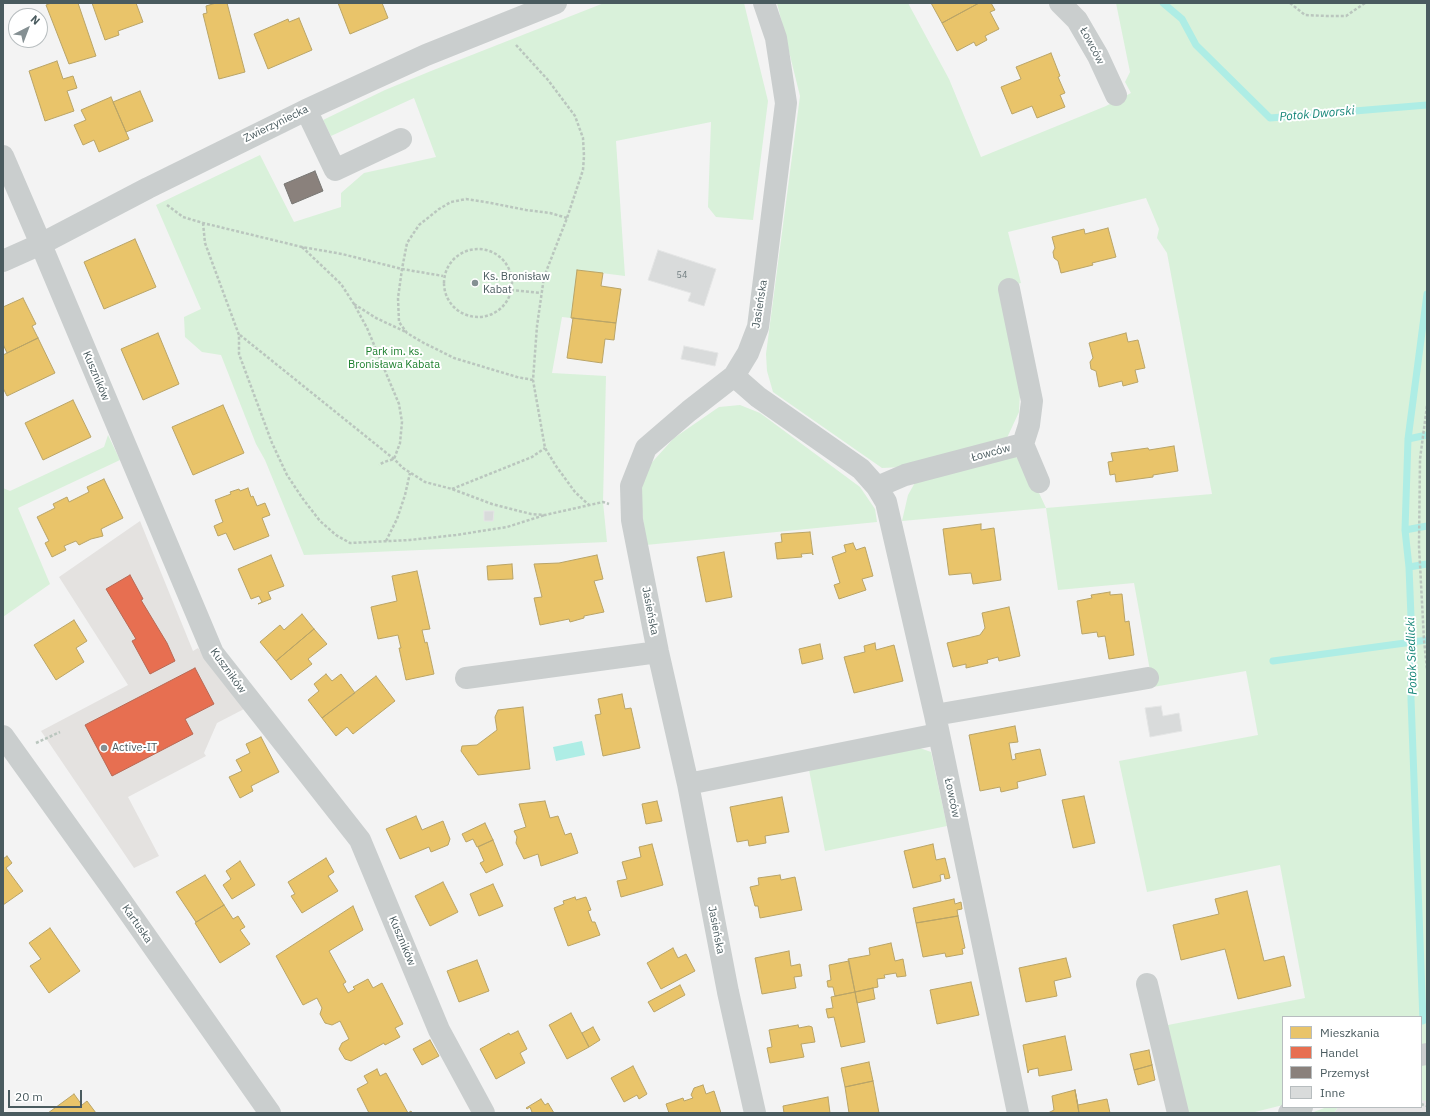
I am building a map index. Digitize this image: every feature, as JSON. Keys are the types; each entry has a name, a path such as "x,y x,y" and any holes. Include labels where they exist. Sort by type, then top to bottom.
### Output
{"street":[{"name":"Zwierzyniecka","path":"3,261 40,244 148,188 306,110 426,55 556,3"},
{"name":"Jasieńska","path":"755,1113 728,992 688,784 658,652 632,520 631,486 646,448 689,411 734,376 748,353 758,327 786,104 776,38 764,3"},
{"name":"Łowców","path":"1060,3 1077,20 1098,56 1116,95"},
{"path":"311,120 335,170 400,139"},
{"name":"Kuszników","path":"3,156 213,653 360,840 439,1030 484,1113"},
{"name":"Łowców","path":"877,487 905,475 1023,444 1029,425 1032,401 1009,290"},
{"name":"Łowców","path":"734,376 758,397 861,469 877,487 886,502 937,724 1018,1113"},
{"path":"1023,444 1040,482"},
{"path":"466,678 658,652"},
{"path":"688,784 937,724 1148,678"},
{"name":"Kartuska","path":"3,736 270,1113"},
{"path":"1147,984 1178,1113"},
{"path":"1289,1113 1300,1108"}],"path":[{"path":"1290,3 1305,15 1327,16 1346,16 1365,3"},
{"path":"520,51 548,80 575,116 583,138 583,170 567,218 548,266 541,293 533,380 544,448 575,492 589,505"},
{"path":"407,333 399,322 398,298 407,244 420,224 439,209 451,202 466,199 550,213 567,218"},
{"path":"162,201 183,217 203,223 302,247 358,258 402,269 443,276"},
{"path":"203,223 204,243 239,335 239,354 286,475 320,521 336,535 350,543 456,535 506,527 545,515 604,502"},
{"path":"302,247 341,284 367,328 399,404 402,422 400,442 394,459"},
{"path":"476,248 492,251 504,260 511,274 512,290 506,302 497,311 484,316 471,316 459,311 449,302 444,290 443,276 449,262 461,252 476,248"},
{"path":"512,290 541,293"},
{"path":"354,304 376,318 454,358 517,377 533,380"},
{"path":"239,335 410,473 425,482 452,489 492,504 531,514 545,515"},
{"path":"1427,406 1420,459 1419,546 1427,670"},
{"path":"452,489 532,457 544,448"},
{"path":"379,466 384,462 394,459"},
{"path":"386,541 397,519 410,473"},
{"path":"35,743 60,732"}],"shaded area":[{"path":"140,521 193,651 198,648 246,708 217,723 204,753 206,756 128,797 159,856 134,868 41,731 128,685 59,577"},
{"path":"1427,1063 1427,1113 1334,1113 1337,1108 1422,1108 1422,1065"}],"green space":[{"name":"Park im. ks. Bronisława Kabata","path":"604,3 744,3 768,101 753,220 716,217 708,207 711,122 616,141 625,276 578,270 571,318 562,317 552,373 606,376 603,502 607,542 304,555 265,460 256,444 221,355 202,352 185,337 184,317 201,309 156,205 260,155 294,222 341,207 341,193 364,173 436,157 414,98 331,136 323,120 385,90"},
{"path":"777,3 908,3 949,79 981,157 1106,106 1131,93 1125,82 1130,72 1116,3 1427,3 1427,1046 1422,1048 1422,1016 1282,1016 1282,1105 1251,1113 1187,1113 1163,1026 1305,998 1280,865 1147,892 1119,761 1258,735 1246,671 1153,687 1134,583 1058,590 1046,508 1212,494 1167,253 1157,238 1159,229 1146,198 1008,232 1021,283 1002,288 1020,393 1019,412 1006,440 903,467 882,468 773,392 767,371 766,354 800,96"},
{"path":"740,405 760,413 860,487 875,509 877,522 646,545 640,494 645,470 674,438 719,407"},
{"path":"108,435 120,460 18,508 50,584 3,617 3,488 10,491 104,447"},
{"path":"1014,455 1027,467 1046,508 902,521 908,495 917,479"},
{"path":"917,747 931,752 947,826 825,851 809,770"},
{"path":"1427,1063 1427,1101 1422,1100 1422,1065"},
{"path":"1324,1108 1337,1108 1334,1113 1311,1113"}],"water":[{"path":"582,741 585,755 556,761 553,747"}],"building: Mieszkania":[{"path":"51,3 78,3 96,56 69,64 46,5"},
{"path":"92,3 136,3 143,22 118,31 119,35 105,40"},
{"path":"216,3 227,3 245,72 219,79 203,14 207,13 206,6"},
{"path":"338,3 382,3 388,18 350,34"},
{"path":"931,3 979,3 942,23"},
{"path":"979,3 991,3 995,10 990,12 999,29 985,36 987,40 976,46 974,42 957,51 942,23"},
{"path":"299,18 312,50 268,69 254,34 288,19 289,22"},
{"path":"1051,53 1060,76 1058,77 1065,93 1060,95 1065,107 1037,118 1032,106 1012,114 1001,87 1021,79 1016,67"},
{"path":"57,61 63,79 73,76 77,88 67,91 74,111 45,121 29,71"},
{"path":"140,91 153,121 126,132 113,102"},
{"path":"111,97 129,139 99,152 94,140 83,145 74,125 86,120 81,110"},
{"path":"1108,228 1116,257 1092,263 1093,265 1061,273 1058,261 1054,258 1053,252 1055,248 1052,237 1084,229 1085,234"},
{"path":"135,239 156,287 104,309 84,262"},
{"path":"577,270 603,273 601,286 621,289 616,323 571,318"},
{"path":"23,298 36,324 32,326 38,338 7,353 3,344 3,307"},
{"path":"573,318 616,323 614,340 605,339 602,363 567,358"},
{"path":"158,333 179,384 143,400 121,349"},
{"path":"1126,333 1128,342 1138,340 1145,368 1135,370 1138,382 1123,386 1122,381 1099,387 1096,371 1091,369 1090,362 1093,358 1089,343"},
{"path":"38,338 55,373 7,396 3,388 3,355"},
{"path":"73,400 91,437 43,460 25,423"},
{"path":"223,405 244,453 193,475 172,427"},
{"path":"1174,446 1178,471 1153,475 1153,477 1116,482 1115,474 1110,475 1108,462 1113,461 1111,453 1148,448 1149,450"},
{"path":"104,479 123,518 101,529 103,536 91,539 79,545 76,541 64,546 66,550 52,557 45,543 49,541 37,517 55,508 53,504 67,497 69,502 89,492 87,487"},
{"path":"248,488 251,497 253,496 257,506 265,503 270,515 262,518 269,536 234,550 226,533 218,536 214,526 223,522 215,500 231,494 230,492"},
{"path":"981,524 981,530 994,528 1001,580 973,584 971,573 949,575 943,529"},
{"path":"810,532 813,555 812,553 801,554 802,557 777,559 775,543 782,542 781,534"},
{"path":"853,543 856,550 865,547 873,576 862,579 866,590 839,599 834,585 840,583 832,557 846,552 844,545"},
{"path":"724,552 732,597 706,602 697,557"},
{"path":"271,555 284,586 268,592 271,599 258,604 262,602 259,596 251,599 238,569"},
{"path":"597,555 603,579 594,581 604,612 584,616 584,618 570,622 569,619 540,625 534,598 542,597 534,564 559,563"},
{"path":"512,564 513,579 488,580 487,566"},
{"path":"417,571 430,629 422,630 425,643 427,642 434,674 406,680 399,648 401,648 398,635 378,639 371,607 397,601 392,576"},
{"path":"1110,592 1110,595 1122,594 1125,622 1129,621 1134,655 1109,659 1105,636 1098,637 1097,632 1082,634 1077,601 1092,598 1091,595"},
{"path":"1009,607 1020,656 999,661 998,657 987,660 988,663 966,668 966,664 953,667 947,643 980,635 985,628 982,613"},
{"path":"302,614 314,629 276,661 260,642 280,625 284,630"},
{"path":"74,620 87,641 76,648 84,662 56,680 34,645"},
{"path":"314,629 327,644 308,659 312,664 291,680 276,661"},
{"path":"875,643 876,650 894,645 903,681 854,693 844,657 865,652 864,646"},
{"path":"820,644 823,659 802,664 799,649"},
{"path":"326,674 332,681 341,674 355,693 322,718 308,700 319,691 314,684"},
{"path":"376,676 395,701 353,734 347,727 336,736 322,718"},
{"path":"622,694 625,709 631,708 640,748 603,756 595,715 601,714 598,699"},
{"path":"523,707 530,769 478,775 461,751 462,746 477,745 497,730 495,717 498,710"},
{"path":"1015,726 1018,742 1009,743 1012,760 1016,759 1015,754 1040,749 1046,775 1017,782 1018,788 1001,792 1000,787 980,791 969,735"},
{"path":"261,737 279,772 251,786 253,791 240,798 229,777 242,771 236,760 250,753 246,744"},
{"path":"1084,796 1095,843 1073,848 1062,800"},
{"path":"782,797 789,832 765,836 766,843 749,846 748,840 737,842 730,807"},
{"path":"545,801 550,818 558,816 565,835 571,833 578,853 541,866 538,854 524,859 516,843 517,837 514,831 526,827 519,804"},
{"path":"657,801 662,821 646,824 642,804"},
{"path":"416,816 422,830 443,821 450,839 448,845 431,852 429,847 400,859 386,829"},
{"path":"485,823 493,840 477,847 473,839 466,842 462,834"},
{"path":"493,840 503,865 486,873 480,863 484,861 478,847"},
{"path":"652,844 663,885 621,897 617,881 627,879 622,862 641,857 639,847"},
{"path":"933,844 936,860 945,858 950,878 945,879 944,874 940,875 941,881 913,888 904,851"},
{"path":"7,856 12,863 6,868 23,891 3,905 3,859"},
{"path":"326,858 334,872 328,876 338,891 302,913 291,896 295,894 288,882"},
{"path":"240,861 255,885 232,899 223,885 231,879 226,871"},
{"path":"205,875 224,905 196,922 176,892"},
{"path":"780,875 781,880 795,877 802,910 760,918 758,906 755,906 750,887 759,885 758,878"},
{"path":"443,882 458,912 430,926 415,896"},
{"path":"493,884 503,906 479,916 470,894"},
{"path":"1247,891 1264,961 1284,956 1291,986 1238,999 1225,949 1181,960 1173,925 1219,914 1215,899"},
{"path":"575,897 576,900 586,897 591,910 588,911 592,922 595,922 600,935 568,946 554,908 564,904 563,901"},
{"path":"954,899 955,904 961,902 962,909 957,910 958,916 916,923 913,908"},
{"path":"224,905 233,919 238,916 245,927 240,930 250,944 220,963 195,923"},
{"path":"353,906 363,930 329,951 346,982 343,984 348,993 355,989 353,987 368,979 373,988 382,983 403,1024 395,1028 400,1037 385,1045 384,1043 351,1061 345,1059 339,1049 342,1043 349,1039 340,1021 332,1025 325,1023 320,1014 322,1008 317,998 303,1005 276,956"},
{"path":"958,916 965,948 962,949 963,954 946,957 945,953 923,957 916,923"},
{"path":"50,928 80,971 49,993 30,966 41,959 29,943"},
{"path":"891,943 895,961 903,959 906,976 897,977 896,973 884,975 885,978 877,979 878,987 855,992 848,959 870,955 869,948"},
{"path":"673,948 678,958 686,954 695,971 661,989 647,963"},
{"path":"789,951 791,966 800,964 802,976 794,977 796,988 762,994 755,958"},
{"path":"1066,958 1071,977 1054,981 1057,996 1026,1002 1019,968"},
{"path":"477,960 489,991 459,1002 447,971"},
{"path":"849,961 855,992 835,996 833,987 828,987 827,981 831,980 829,965"},
{"path":"971,982 979,1015 937,1024 930,990"},
{"path":"680,985 685,995 654,1012 648,1002"},
{"path":"873,988 875,999 857,1003 855,992"},
{"path":"855,992 865,1042 841,1047 834,1017 828,1018 826,1009 833,1008 831,997"},
{"path":"571,1013 589,1047 567,1059 549,1025"},
{"path":"798,1025 799,1028 809,1026 812,1027 815,1042 801,1044 804,1057 770,1063 767,1048 772,1047 769,1030"},
{"path":"593,1027 600,1040 589,1047 582,1033"},
{"path":"518,1031 527,1049 520,1053 525,1063 496,1079 480,1049 509,1033 510,1035"},
{"path":"1065,1036 1072,1070 1039,1076 1038,1068 1029,1070 1028,1073 1023,1045"},
{"path":"430,1040 439,1056 422,1065 413,1049"},
{"path":"1149,1050 1152,1065 1134,1070 1130,1054"},
{"path":"869,1062 873,1081 845,1087 841,1068"},
{"path":"1152,1065 1155,1080 1138,1085 1134,1070"},
{"path":"633,1066 647,1094 639,1099 637,1095 624,1102 611,1078"},
{"path":"377,1069 380,1076 386,1073 408,1113 369,1113 357,1089 368,1083 364,1076"},
{"path":"873,1081 879,1113 849,1113 845,1087"},
{"path":"703,1085 706,1094 714,1091 721,1113 669,1113 666,1104 683,1098 684,1101 693,1098 691,1095 694,1088"},
{"path":"1075,1090 1079,1113 1048,1113 1054,1110 1052,1096"},
{"path":"1075,1090 1078,1105 1107,1099 1110,1113 1079,1113"},
{"path":"74,1094 82,1105 87,1101 96,1113 48,1113"},
{"path":"828,1097 830,1113 784,1113 783,1106"},
{"path":"541,1099 545,1105 548,1103 554,1113 530,1113 532,1112 530,1107 527,1109 526,1108"}],"building: Handel":[{"path":"130,575 143,599 141,600 167,643 175,661 150,674 132,641 136,639 106,589"},
{"path":"195,668 214,704 185,719 193,734 112,776 85,725"}],"building: Przemysł":[{"path":"315,171 323,191 292,204 284,184"}],"building: Inne":[{"path":"658,250 716,269 704,306 688,301 691,293 648,280"},
{"path":"684,346 718,353 715,366 681,359"},
{"path":"484,511 494,511 493,521 484,521"},
{"path":"1161,706 1163,716 1179,713 1182,731 1150,737 1145,708"}],"waterway":[{"name":"Potok Dworski","path":"1163,3 1182,19 1196,45 1270,118 1427,105"},
{"name":"Potok Siedlicki","path":"1423,1021 1411,699 1412,642 1409,567 1405,530 1408,439 1427,294"},
{"path":"1408,439 1427,435"},
{"path":"1405,530 1427,526"},
{"path":"1409,567 1427,564"},
{"path":"1273,661 1427,640"}],"place":[{"name":"Ks. Bronisław Kabat","path":"475,283"},
{"name":"Active-IT","path":"104,748"}]}
